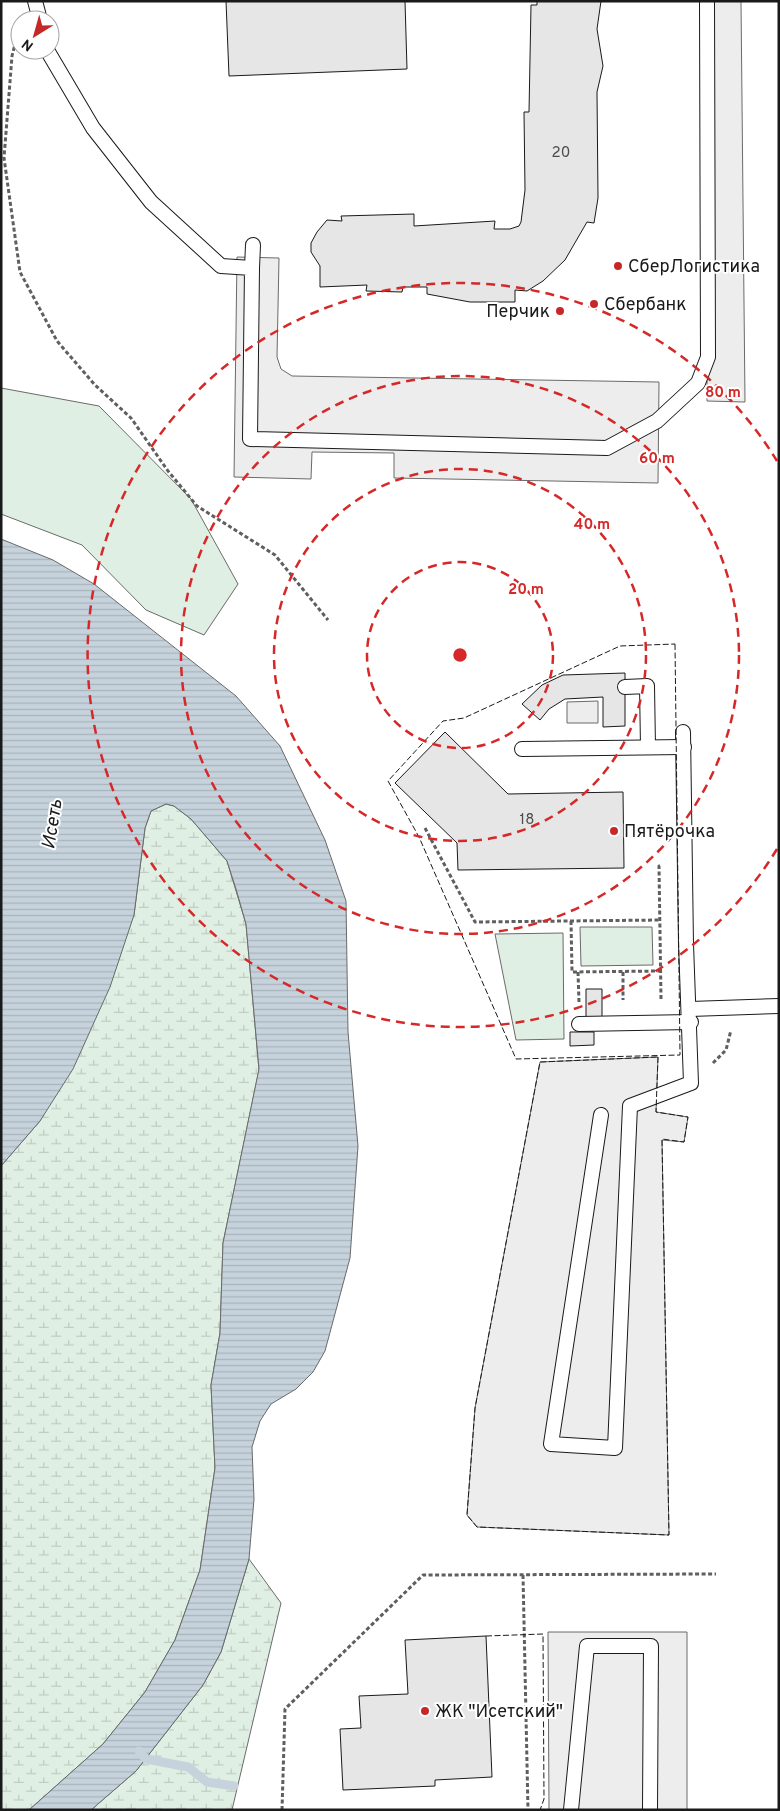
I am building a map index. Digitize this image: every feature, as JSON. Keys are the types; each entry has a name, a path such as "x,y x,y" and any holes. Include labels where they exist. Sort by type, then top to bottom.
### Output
{"lane":[{"path":"253,245 250,439 607,448 657,421 698,383 708,357 707,1"},
{"path":"53,60 93,128 151,202 221,266 252,268"},
{"path":"625,687 647,686 648,747"},
{"path":"601,1115 551,1444 615,1448 630,1106 691,1084 686,944 683,732"},
{"path":"522,749 684,747"},
{"path":"579,1024 624,1023 690,1016 736,1008 779,1006"},
{"path":"571,1810 587,1646 651,1646 650,1810"}],"path":[{"path":"12,60 4,158 20,272 57,341 96,385 132,418 168,471 197,506 275,555 328,620"},
{"path":"425,828 475,922 660,920"},
{"path":"571,920 572,972 660,971"},
{"path":"578,972 579,1024"},
{"path":"623,972 624,1023"},
{"path":"691,1084 726,1050 736,1008"},
{"path":"523,1574 528,1810"},
{"path":"282,1810 285,1709 422,1575 716,1574"}],"green space":[{"path":"1,388 99,406 191,499 238,584 204,635 146,610 82,545 1,514"},
{"path":"166,804 174,806 191,819 227,861 246,924 259,1070 223,1243 220,1333 211,1385 215,1468 200,1570 175,1640 145,1692 103,1744 29,1810 1,1810 1,1166 40,1121 134,915 145,828 151,811"},
{"path":"580,927 652,927 653,965 581,966"},
{"path":"563,933 564,1039 516,1040 495,934"},
{"path":"249,1559 281,1603 232,1810 91,1810 136,1771 203,1685 221,1652"}],"shaded area":[{"path":"707,1 741,1 745,402 707,401"},
{"path":"237,257 279,258 277,357 281,369 292,376 659,382 658,483 394,478 394,453 312,452 311,479 234,477"},
{"path":"598,701 598,723 567,723 567,702"},
{"path":"658,1057 656,1112 688,1117 684,1142 662,1140 669,1535 477,1527 467,1515 475,1408 540,1062"},
{"path":"548,1632 687,1632 687,1810 549,1810"}],"water":[{"name":"Исеть","path":"1,539 53,560 94,584 236,696 280,746 325,840 346,901 348,1032 358,1146 350,1258 325,1351 313,1372 296,1389 271,1404 260,1421 252,1447 254,1499 249,1559 221,1652 203,1685 136,1771 91,1810 29,1810 103,1744 145,1692 175,1640 200,1570 215,1468 211,1385 220,1333 223,1243 259,1069 246,924 227,861 191,819 174,806 166,804 151,811 145,828 134,915 110,987 73,1069 40,1121 1,1166"}],"building":[{"path":"226,1 405,1 407,69 229,76"},
{"path":"537,1 601,1 597,29 603,66 597,92 598,198 594,223 587,222 565,260 543,281 527,291 515,290 515,302 470,302 427,294 427,287 403,287 402,292 366,291 367,285 320,287 320,266 311,252 311,243 327,220 342,221 341,216 414,214 414,226 495,221 494,229 510,229 519,226 525,190 524,112 529,112 531,5 537,5"},
{"path":"625,673 625,726 603,727 603,697 565,699 549,709 540,720 522,704 542,685 563,675"},
{"path":"445,732 508,794 623,792 624,868 458,870 457,843 395,783"},
{"path":"586,989 602,989 602,1018 586,1017"},
{"path":"570,1032 594,1032 594,1045 570,1046"},
{"name":"ЖК \"Исетский\"","path":"486,1636 492,1777 435,1780 435,1786 343,1790 340,1729 361,1728 359,1696 408,1694 405,1640"}],"waterway":[{"path":"139,1751 146,1759 188,1767 207,1782 234,1786"}],"fence":[{"path":"675,644 680,1055 516,1059 419,837 388,781 443,721 464,718 620,646 675,644"},
{"path":"658,1057 656,1112 688,1117 684,1142 662,1139 669,1535 477,1527 467,1515 475,1408 540,1062 658,1057"},
{"path":"486,1636 543,1634 544,1799 540,1810"}],"place":[{"name":"СберЛогистика","path":"618,266"},
{"name":"Сбербанк","path":"594,304"},
{"name":"Перчик","path":"560,311"},
{"name":"Пятёрочка","path":"614,831"},
{"name":"ЖК \"Исетский\"","path":"425,1711"}]}
